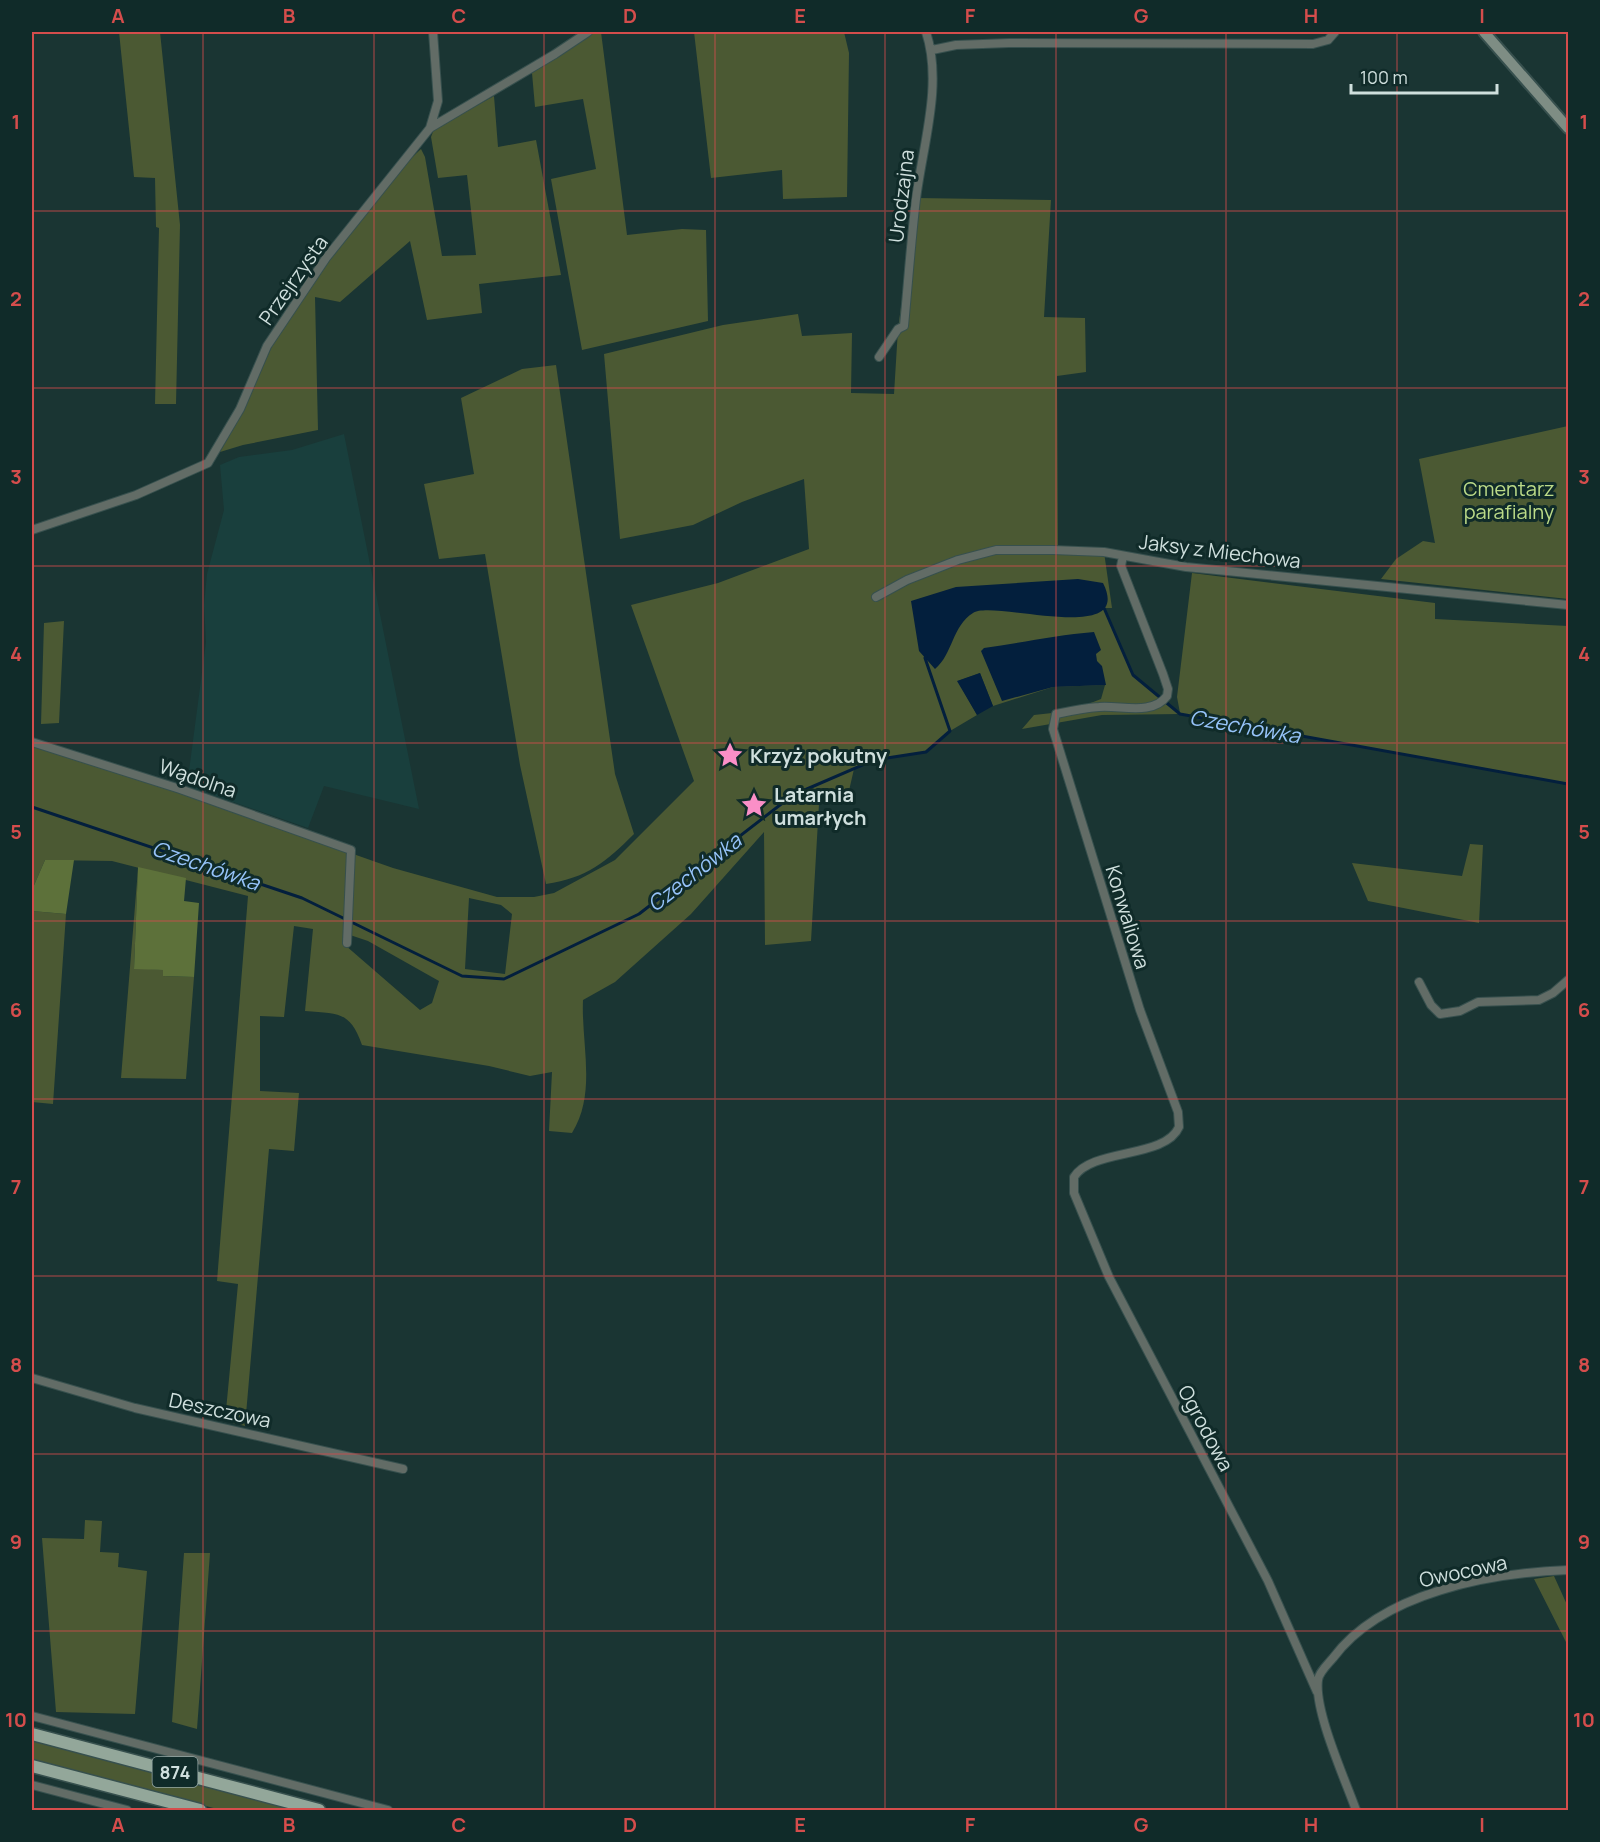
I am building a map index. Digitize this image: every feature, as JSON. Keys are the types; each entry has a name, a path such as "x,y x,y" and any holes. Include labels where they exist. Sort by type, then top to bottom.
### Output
{"main road":[{"name":"874","path":"32,1734 319,1810"},
{"name":"874","path":"32,1766 200,1810"}],"street":[{"path":"430,128 438,101 433,32"},
{"name":"Przejrzysta","path":"32,530 136,495 208,463 240,409 267,346 326,258 430,128 588,32"},
{"name":"Urodzajna","path":"879,357 898,329 904,326 916,198 932,96 932,50 926,32"},
{"path":"932,50 956,45 1019,43 1313,44 1328,40 1335,32"},
{"path":"1484,32 1569,128"},
{"name":"Jaksy z Miechowa","path":"876,597 939,566 996,550 1053,550 1123,556 1186,567 1569,605"},
{"name":"Konwaliowa","path":"1074,1177 1084,1167 1169,1140 1179,1127 1178,1112 1140,1010 1053,729 1056,714 1099,706 1145,708 1157,706 1167,696 1168,689 1121,566 1123,556"},
{"name":"Wądolna","path":"32,742 180,789 351,850 347,943"},
{"path":"1419,982 1431,1005 1440,1014 1460,1011 1478,1002 1539,1000 1553,993 1569,980"},
{"name":"Ogrodowa","path":"1074,1177 1074,1193 1109,1276 1268,1581 1317,1692"},
{"name":"Deszczowa","path":"32,1378 135,1408 403,1469"},
{"name":"Owocowa","path":"1317,1692 1319,1676 1345,1642 1406,1601 1452,1586 1544,1571 1569,1570"},
{"path":"1317,1692 1335,1753 1356,1810"},
{"path":"32,1716 388,1810"},
{"path":"32,1785 128,1810"}],"shaded area":[{"path":"344,434 419,809 324,786 308,828 187,786 206,642 204,605 207,574 224,510 220,465 239,457 292,450"},
{"path":"1078,579 1103,583 1107,602 1099,613 1081,617 1058,617 986,610 973,613 966,619 956,632 946,656 935,669 919,651 911,601 956,587"},
{"path":"1094,632 1101,650 1096,654 1097,661 1102,666 1106,685 1053,687 1002,701 981,651 984,648"},
{"path":"980,673 993,706 977,715 957,681"}],"green space":[{"path":"119,32 160,32 180,225 176,404 155,404 159,228 156,227 155,178 134,177"},
{"path":"594,32 601,32 627,235 682,229 706,230 708,321 582,350 551,179 596,169 583,99 535,107 532,73"},
{"path":"694,32 844,32 849,53 847,197 783,199 782,170 711,178"},
{"path":"494,96 498,147 536,140 561,275 479,284 482,313 427,320 410,241 340,302 315,297 318,430 220,452 245,408 272,346 330,259 406,163 421,149 425,157 442,256 476,255 467,175 438,178 431,137 434,129"},
{"path":"916,198 1051,200 1044,317 1085,318 1086,372 1057,376 1058,550 1104,552 1112,608 1104,608 1133,675 1180,713 1177,697 1192,573 1435,603 1435,619 1568,626 1568,782 1180,714 1102,715 1022,729 1034,715 1070,711 1101,699 1105,685 1053,687 993,706 980,673 958,681 977,715 950,731 926,752 874,760 854,769 848,795 819,804 811,941 765,945 764,832 691,914 615,982 583,1000 586,1085 580,1118 572,1133 549,1131 552,1072 530,1076 489,1066 362,1045 353,1026 342,1016 305,1011 313,929 294,926 284,1017 260,1016 260,1091 299,1093 294,1151 269,1149 245,1426 225,1421 238,1284 217,1281 248,896 112,861 45,860 32,890 32,745 126,774 393,868 497,897 534,897 554,893 615,860 694,781 631,605 718,583 809,549 804,479 742,502 693,525 620,539 604,354 723,325 798,314 802,336 852,333 851,393 894,394 898,329","holes":["469,898 501,905 512,914 505,974 465,969","344,933 368,941 439,981 432,1003 420,1010 345,945"]},
{"path":"556,365 615,774 634,834 605,861 595,867 573,878 546,884 520,765 485,554 439,559 424,484 474,474 461,398 522,369"},
{"name":"Cmentarz parafialny","path":"1568,426 1568,599 1381,579 1396,559 1423,541 1435,543 1419,459"},
{"path":"64,621 59,723 41,724 44,623"},
{"path":"1470,844 1483,845 1479,923 1368,901 1352,863 1462,876"},
{"path":"45,860 74,860 66,914 32,911 32,890"},
{"path":"138,867 186,878 184,901 199,903 194,977 163,976 163,970 134,969"},
{"path":"138,869 134,968 163,970 163,976 194,977 186,1079 121,1078"},
{"path":"32,911 66,914 53,1104 32,1102"},
{"path":"85,1520 102,1521 100,1552 119,1553 118,1567 147,1571 135,1714 56,1712 42,1538 84,1539"},
{"path":"184,1553 210,1553 197,1729 172,1722"},
{"path":"1554,1576 1568,1607 1568,1646 1534,1579"},
{"path":"32,1741 298,1810 221,1810 32,1760"}],"waterway":[{"name":"Czechówka","path":"1104,608 1133,675 1180,714 1568,784"},
{"name":"Czechówka","path":"32,807 302,898 462,976 504,979 639,914 793,795 874,760 926,752 950,731 926,656"}],"place":[{"name":"Krzyż pokutny","path":"730,755"},
{"name":"Latarnia umarłych","path":"754,805"}]}
